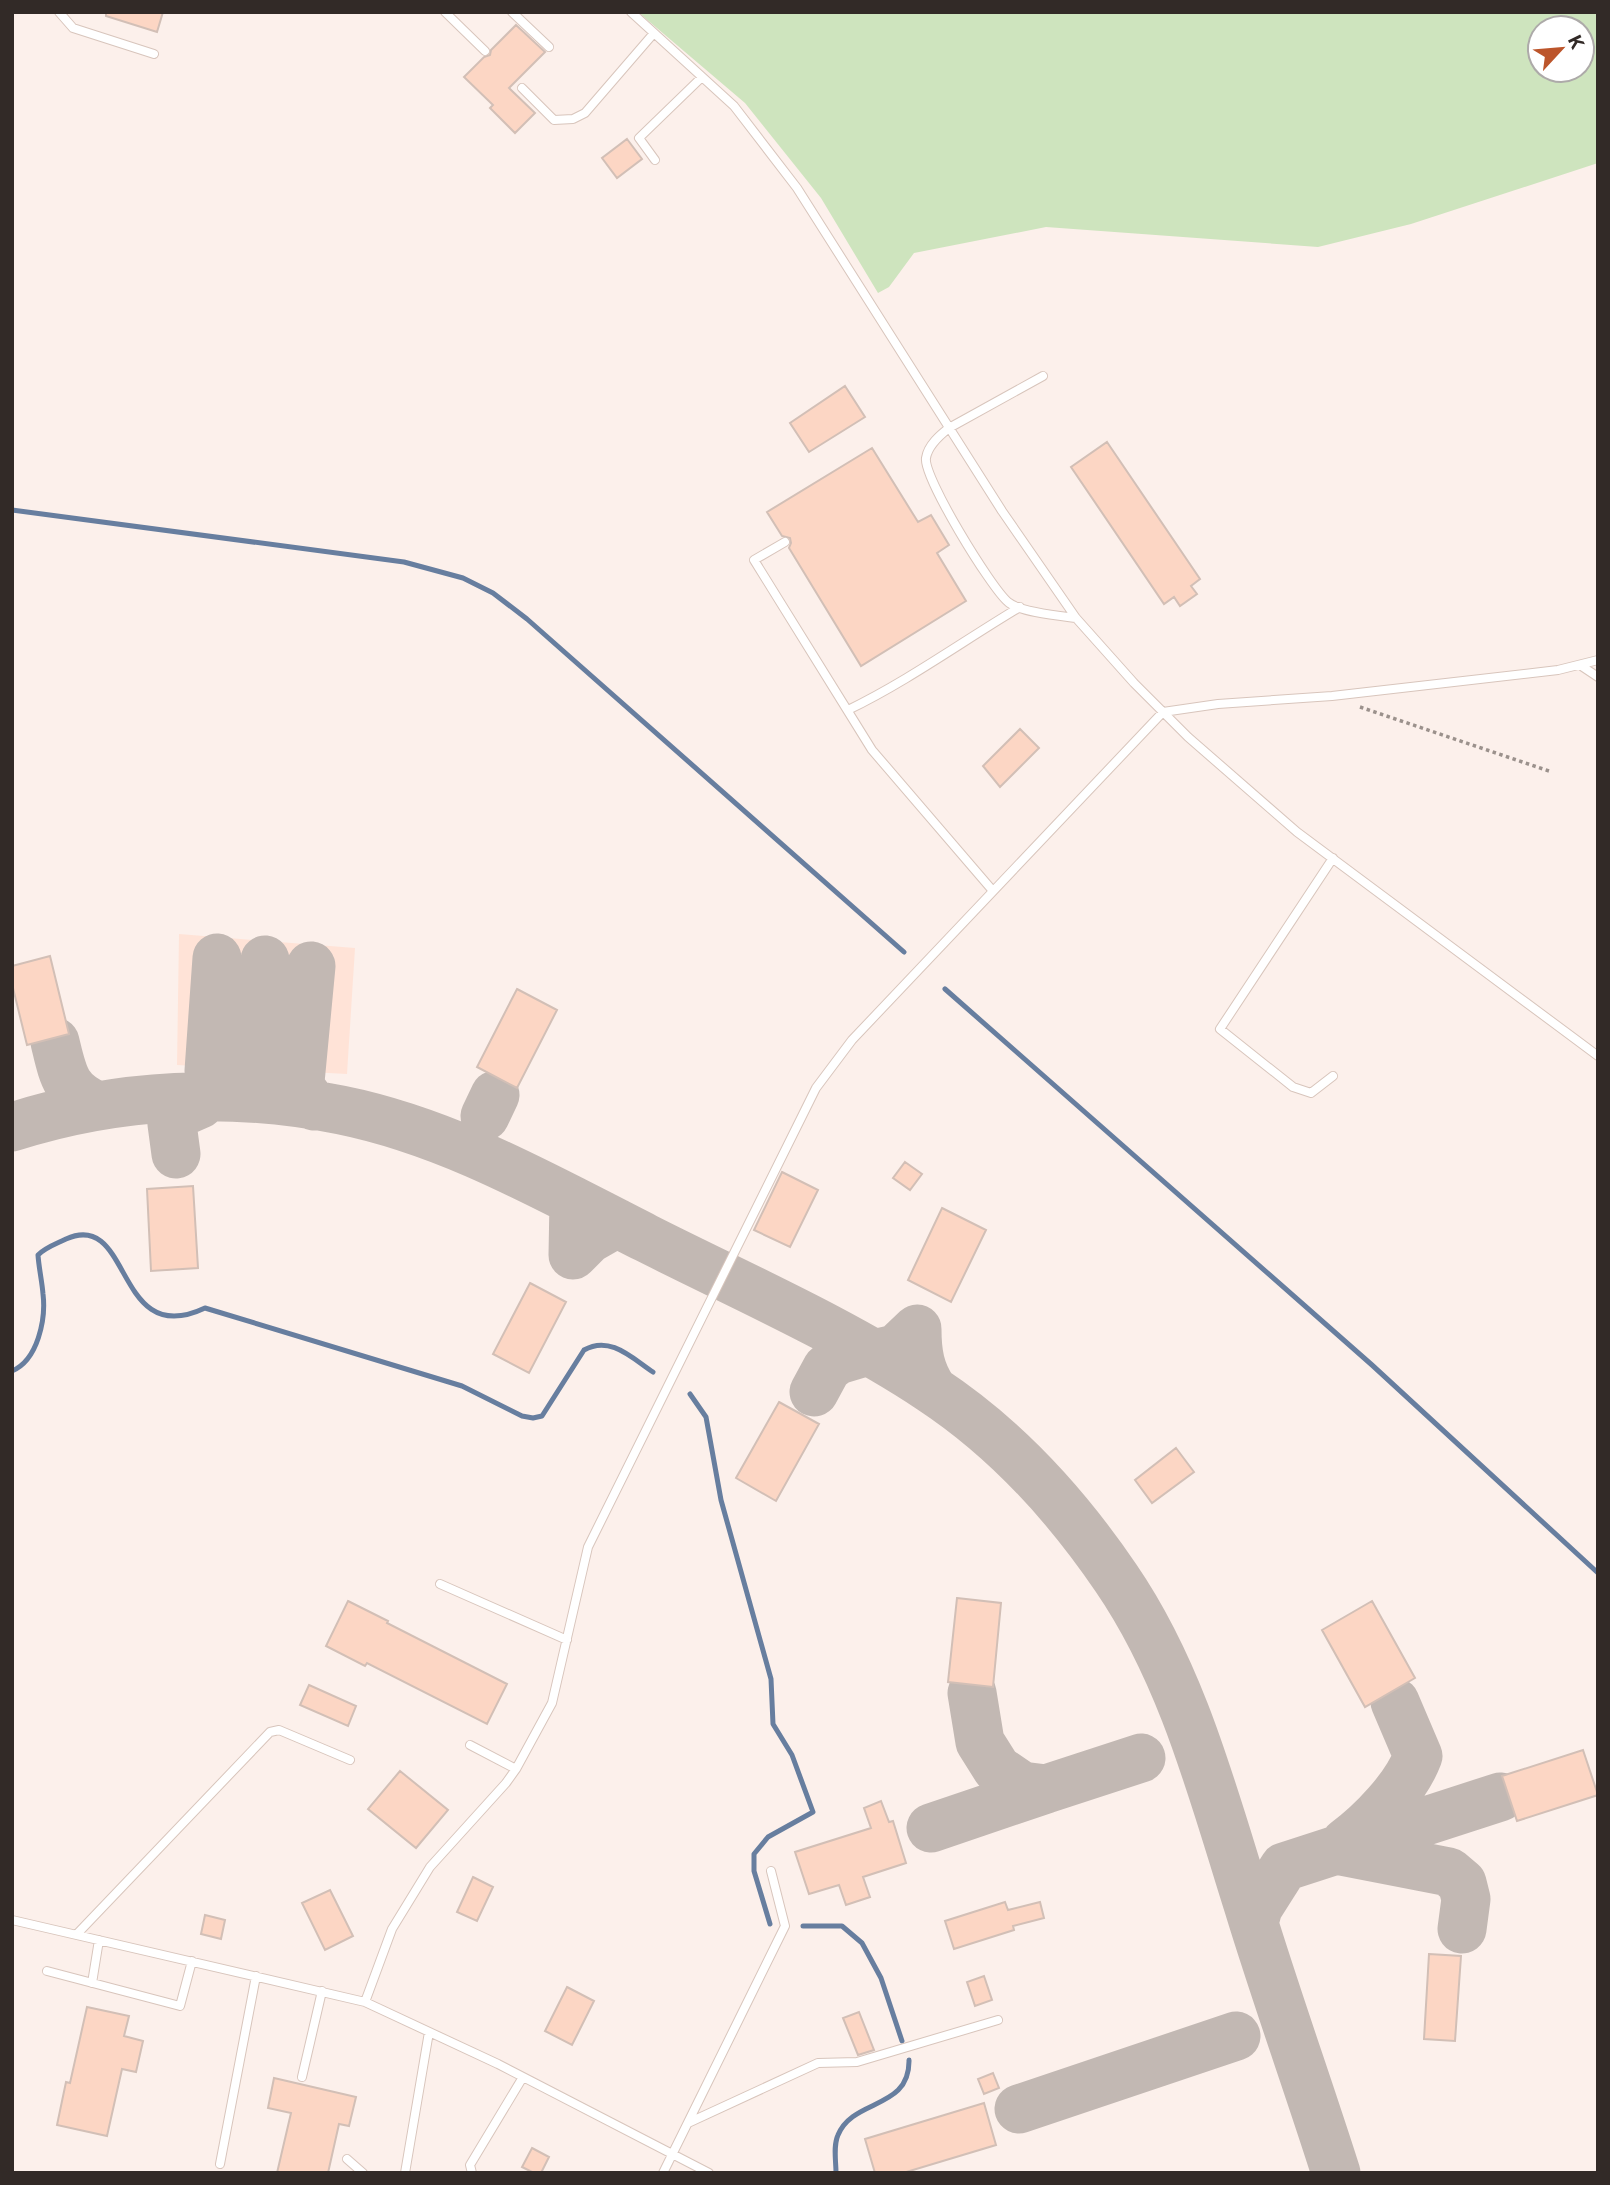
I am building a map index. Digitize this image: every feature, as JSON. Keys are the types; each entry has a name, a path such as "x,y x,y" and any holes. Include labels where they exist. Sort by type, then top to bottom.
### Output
{"lane":[{"path":"59,12 73,28 154,54"},
{"path":"445,12 485,51"},
{"path":"512,12 549,47"},
{"path":"631,12 734,106 797,188 1002,512 1076,618 1163,712 1287,823 1598,1056"},
{"path":"522,88 555,120 573,119 597,102 654,33"},
{"path":"655,160 639,138 702,77"},
{"path":"1043,376 949,428 937,438 926,458 931,481 975,557 1009,604 1076,618"},
{"path":"785,542 754,560 872,750 993,891"},
{"path":"848,710 891,689 1020,607"},
{"path":"365,2002 392,1929 430,1867 516,1769 552,1703 588,1547 816,1088 852,1040 1163,712 1217,704 1332,696 1558,670 1598,660"},
{"path":"1580,665 1598,677"},
{"path":"1333,858 1220,1029 1293,1087 1311,1093 1334,1076"},
{"path":"440,1584 567,1640"},
{"path":"77,1934 270,1732 279,1730 350,1760"},
{"path":"470,1745 516,1769"},
{"path":"663,2173 785,1926 771,1871"},
{"path":"12,1920 365,2002 523,2077 709,2173"},
{"path":"92,1983 99,1940"},
{"path":"47,1971 180,2006 192,1961"},
{"path":"220,2164 257,1976"},
{"path":"302,2077 322,1991"},
{"path":"688,2123 818,2063 857,2062 998,2020"},
{"path":"405,2173 429,2032"},
{"path":"472,2173 470,2165 523,2077"},
{"path":"347,2159 363,2173"}],"path":[{"path":"1358,706 1552,772"}],"shaded area":[{"path":"179,934 355,948 347,1074 177,1065"}],"green space":[{"path":"638,12 1598,12 1598,163 1411,224 1318,247 1046,227 914,253 889,287 878,293 821,198 745,103"}],"building":[{"path":"106,12 163,12 157,32 106,16"},
{"path":"516,25 545,52 509,88 535,113 515,133 490,108 493,105 464,77 484,57 490,55 491,50"},
{"path":"627,139 642,159 617,178 602,158"},
{"path":"845,386 865,417 809,452 790,423"},
{"path":"1107,442 1200,579 1191,586 1197,594 1180,606 1174,597 1164,604 1071,467"},
{"path":"872,448 918,522 931,515 949,545 937,553 966,601 861,666 789,548 790,538 782,536 767,512"},
{"path":"1020,729 1039,748 1000,787 983,766"},
{"path":"50,956 69,1034 27,1045 12,984 12,966"},
{"path":"517,989 557,1010 517,1088 477,1067"},
{"path":"905,1162 922,1174 910,1190 893,1178"},
{"path":"782,1172 818,1190 790,1247 754,1230"},
{"path":"193,1186 198,1268 151,1271 147,1189"},
{"path":"942,1208 986,1230 951,1302 908,1280"},
{"path":"530,1283 566,1302 529,1373 493,1354"},
{"path":"779,1402 819,1424 776,1501 736,1478"},
{"path":"1176,1448 1194,1472 1152,1503 1135,1480"},
{"path":"957,1598 1001,1603 993,1687 948,1682"},
{"path":"348,1601 507,1684 487,1724 367,1663 365,1666 326,1646"},
{"path":"1372,1601 1415,1678 1365,1707 1322,1630"},
{"path":"309,1685 356,1706 348,1726 300,1705"},
{"path":"1583,1750 1598,1795 1517,1821 1502,1776"},
{"path":"400,1771 448,1810 416,1848 368,1809"},
{"path":"881,1801 889,1822 893,1821 906,1863 863,1877 870,1897 846,1905 839,1885 809,1894 795,1852 871,1828 864,1808"},
{"path":"473,1877 493,1887 477,1921 457,1912"},
{"path":"330,1890 353,1936 325,1950 302,1903"},
{"path":"1005,1902 1008,1910 1040,1902 1044,1918 1013,1926 1014,1930 954,1949 945,1921"},
{"path":"205,1915 225,1920 221,1939 201,1934"},
{"path":"1429,1954 1461,1956 1455,2041 1424,2039"},
{"path":"984,1976 992,2000 975,2006 967,1982"},
{"path":"567,1987 594,2001 572,2045 545,2031"},
{"path":"87,2007 129,2016 124,2036 143,2041 136,2072 122,2069 107,2136 57,2125 66,2082 70,2083"},
{"path":"859,2012 874,2050 858,2055 843,2018"},
{"path":"993,2073 999,2088 984,2094 978,2079"},
{"path":"274,2078 356,2097 349,2126 339,2124 328,2173 277,2173 291,2113 268,2108"},
{"path":"984,2103 996,2145 903,2173 875,2173 865,2139"},
{"path":"532,2148 549,2157 541,2173 534,2173 522,2167"}],"waterway":[{"path":"12,510 404,562 463,578 493,593 527,619 904,952"},
{"path":"945,989 1372,1365 1598,1573"},
{"path":"12,1371 28,1358 41,1326 44,1304 38,1255 66,1239 87,1235 103,1243 139,1297 154,1311 176,1316 205,1308 462,1386 522,1416 542,1416 584,1350 594,1346 603,1345 620,1350 653,1372"},
{"path":"690,1394 706,1417 721,1500 771,1679 773,1724 792,1755 813,1812 768,1837 754,1854 754,1871 770,1924"},
{"path":"803,1926 842,1926 862,1943 881,1978 902,2041"},
{"path":"836,2173 836,2144 845,2123 900,2088 907,2076 909,2060"}],"taxiway":[{"path":"209,1071 217,958"},
{"path":"265,960 254,1080 259,1096 265,1099"},
{"path":"311,966 300,1082 314,1106"},
{"path":"55,1042 67,1081 78,1095 98,1106"},
{"path":"485,1116 495,1095"},
{"path":"176,1154 172,1124 175,1115 200,1104 204,1097"},
{"path":"12,1127 93,1107 134,1101 217,1097 300,1103 381,1120 459,1147 535,1181 827,1328 897,1368 958,1408 1009,1451 1077,1525 1116,1578 1161,1656 1210,1782 1336,2173"},
{"path":"574,1201 573,1255 589,1239 617,1223"},
{"path":"814,1392 827,1368 838,1360 868,1351 878,1353 896,1349 917,1329 920,1361 933,1390"},
{"path":"972,1693 980,1742 997,1769 1022,1786 1046,1789 1141,1758"},
{"path":"1345,1843 1387,1804 1413,1768 1418,1756 1395,1702"},
{"path":"931,1828 1046,1789"},
{"path":"1254,1923 1258,1908 1284,1867 1500,1797"},
{"path":"1341,1851 1449,1872 1462,1883 1466,1899 1462,1929"},
{"path":"1019,2109 1236,2036"}]}
